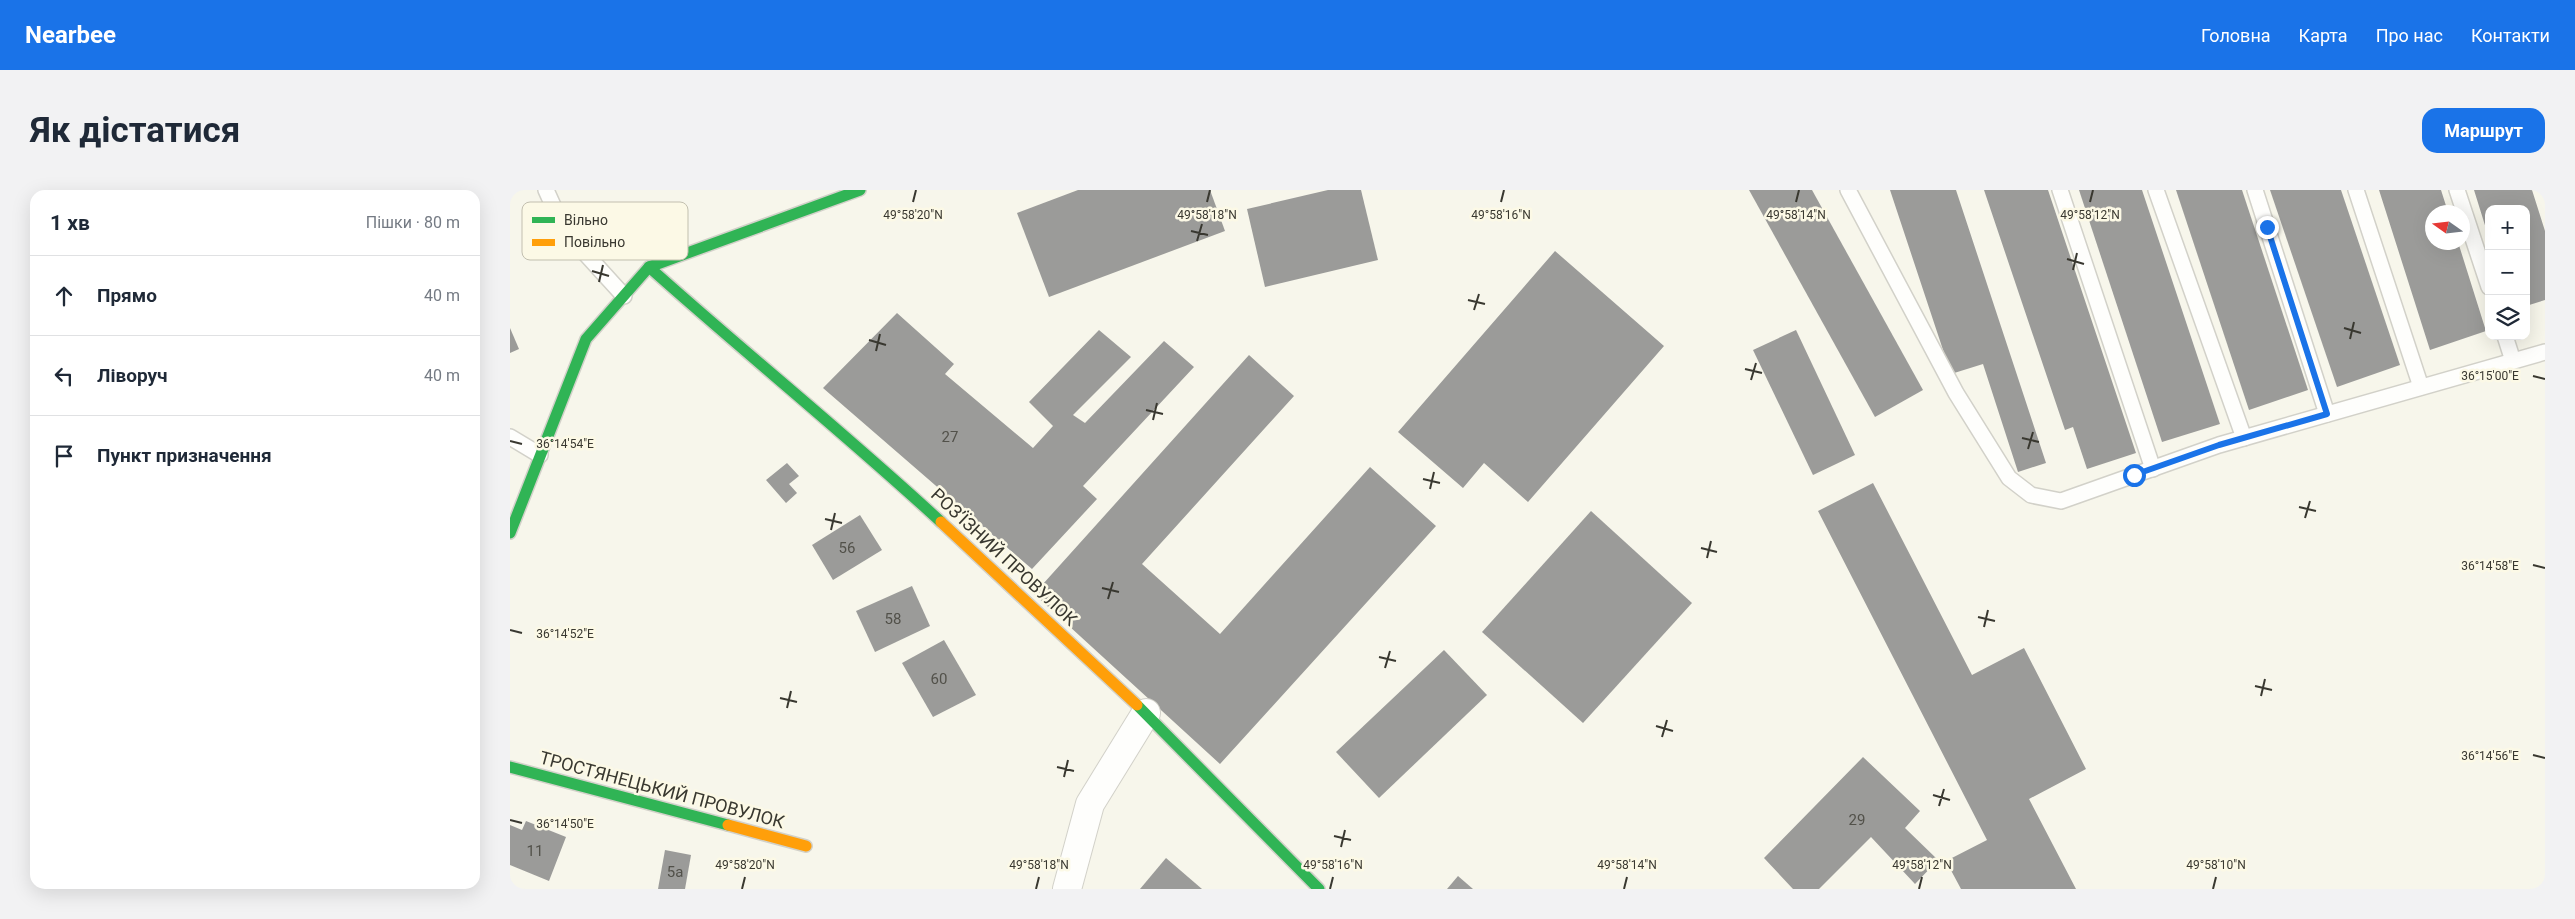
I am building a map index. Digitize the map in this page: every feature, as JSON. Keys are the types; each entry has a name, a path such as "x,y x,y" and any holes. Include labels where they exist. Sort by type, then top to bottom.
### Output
{"street":[{"path":"688,253 860,190"},
{"path":"510,533 586,339 649,267 668,260"},
{"name":"РОЗ’ЇЗНИЙ ПРОВУЛОК","path":"649,267 728,338 895,479 1146,713 1319,889"},
{"path":"1067,889 1090,804 1146,713"},
{"name":"ТРОСТЯНЕЦЬКИЙ ПРОВУЛОК","path":"510,767 806,846"}],"lane":[{"path":"546,190 551,202"},
{"path":"1848,190 1956,393 2008,478 2031,495 2061,500 2244,438 2545,352"},
{"path":"2060,190 2153,469"},
{"path":"2156,190 2244,438"},
{"path":"2255,190 2327,414"},
{"path":"2356,190 2422,387"},
{"path":"2457,190 2485,275"},
{"path":"591,260 624,296"},
{"path":"2506,340 2513,361"},
{"path":"510,437 540,455"}],"building":[{"path":"1078,190 1210,190 1225,231 1049,297 1017,213"},
{"path":"1328,190 1361,190 1378,260 1265,287 1247,209"},
{"path":"1749,190 1812,190 1923,390 1875,417"},
{"path":"1890,190 1956,190 2046,463 2018,472 1983,364 1951,374"},
{"path":"1984,190 2048,190 2136,453 2087,469 2073,427 2065,430"},
{"path":"2079,190 2142,190 2220,424 2162,442"},
{"path":"2176,190 2242,190 2308,390 2249,410"},
{"path":"2270,190 2341,190 2400,365 2337,387"},
{"path":"2379,190 2441,190 2446,205 2425,205 2425,250 2461,250 2485,331 2430,350"},
{"path":"2474,190 2532,190 2545,231 2545,300 2530,305 2530,205 2485,205 2485,225"},
{"path":"1555,251 1664,346 1528,502 1484,463 1463,488 1398,432"},
{"path":"897,313 954,364 945,374 1033,448 1053,426 1029,402 1099,330 1131,357 1073,415 1085,423 1164,341 1194,367 1083,486 1097,499 1032,569 823,388"},
{"path":"510,328 519,349 510,353"},
{"path":"1796,330 1855,455 1813,475 1753,350"},
{"path":"1249,355 1294,396 1142,564 1220,634 1370,467 1436,526 1220,764 1034,594"},
{"path":"787,463 799,476 789,484 797,493 786,503 766,480"},
{"path":"1873,483 1972,675 2024,648 2086,769 2029,799 2076,889 1961,889 1946,861 1987,840 1818,511"},
{"path":"1591,511 1692,603 1583,723 1482,632"},
{"path":"860,515 882,550 833,580 812,545"},
{"path":"912,586 930,626 875,652 856,611"},
{"path":"944,640 976,695 933,717 902,663"},
{"path":"1444,650 1487,695 1379,798 1336,752"},
{"path":"1863,757 1920,811 1905,828 1938,860 1915,884 1871,837 1819,889 1793,889 1764,858"},
{"path":"526,821 566,837 549,881 510,865 510,825 522,830"},
{"path":"665,850 691,855 685,889 658,889"},
{"path":"1166,858 1202,889 1140,889"},
{"path":"1458,876 1473,889 1447,889"}],"traffic: fast":[{"path":"688,253 860,190"},
{"path":"510,533 586,339 649,267 668,260"},
{"path":"649,267 869,457 941,522"},
{"path":"1137,705 1319,889"},
{"path":"510,767 728,825"}],"traffic: slow":[{"path":"941,522 1137,705"},
{"path":"728,825 806,846"}],"route":[{"path":"2134,475 2219,445 2327,414 2267,227"}]}
